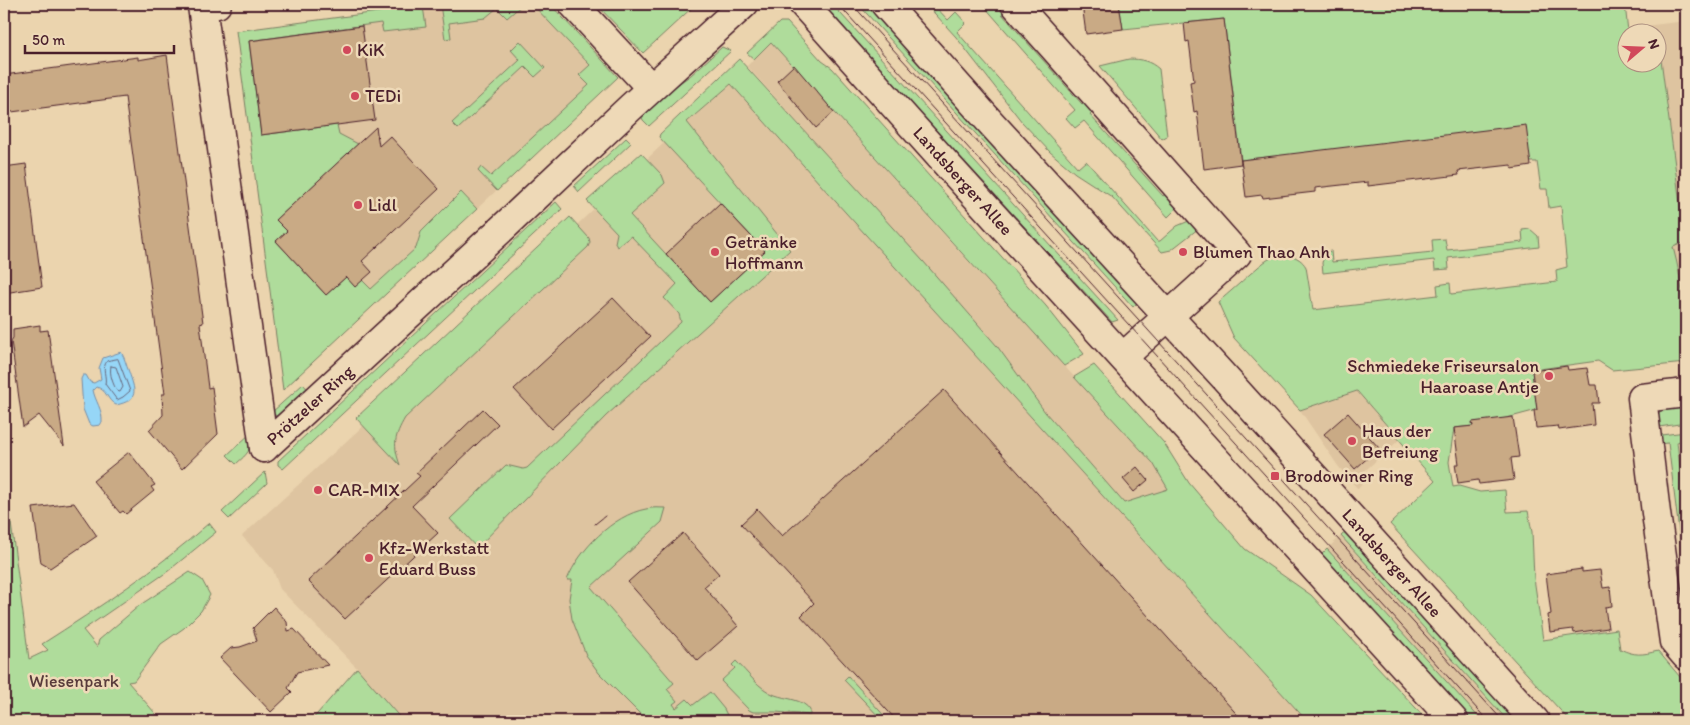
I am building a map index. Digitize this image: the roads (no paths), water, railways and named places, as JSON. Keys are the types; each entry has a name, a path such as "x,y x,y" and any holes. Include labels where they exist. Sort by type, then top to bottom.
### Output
{"street":[{"name":"Prötzeler Ring","path":"217,4 202,6 264,448 744,4"},
{"path":"573,4 651,88"},
{"name":"Landsberger Allee","path":"803,4 1454,721"},
{"name":"Landsberger Allee","path":"885,4 1535,721"},
{"path":"1015,4 1237,254 1123,357"},
{"path":"1686,392 1642,398 1674,642 1686,656"}],"water":[{"path":"121,352 131,378 134,393 129,400 116,405 100,388 96,387 93,390 102,422 100,425 93,426 89,424 83,409 81,379 83,375 86,375 90,382 94,383 101,379 99,368 103,358"}],"tram line":[{"path":"838,4 1488,721"},
{"path":"852,4 1503,721"},
{"path":"595,524 605,516"}],"place":[{"name":"KiK","path":"347,50"},
{"name":"TEDi","path":"355,96"},
{"name":"Lidl","path":"358,205"},
{"name":"Getränke Hoffmann","path":"715,252"},
{"name":"Blumen Thao Anh","path":"1183,252"},
{"name":"Schmiedeke Friseursalon Haaroase Antje","path":"1549,376"},
{"name":"Haus der Befreiung","path":"1352,441"},
{"name":"Brodowiner Ring","path":"1275,476"},
{"name":"CAR-MIX","path":"318,490"},
{"name":"Kfz-Werkstatt Eduard Buss","path":"369,558"}],"park label":[{"name":"Wiesenpark","path":"74,681"}]}
